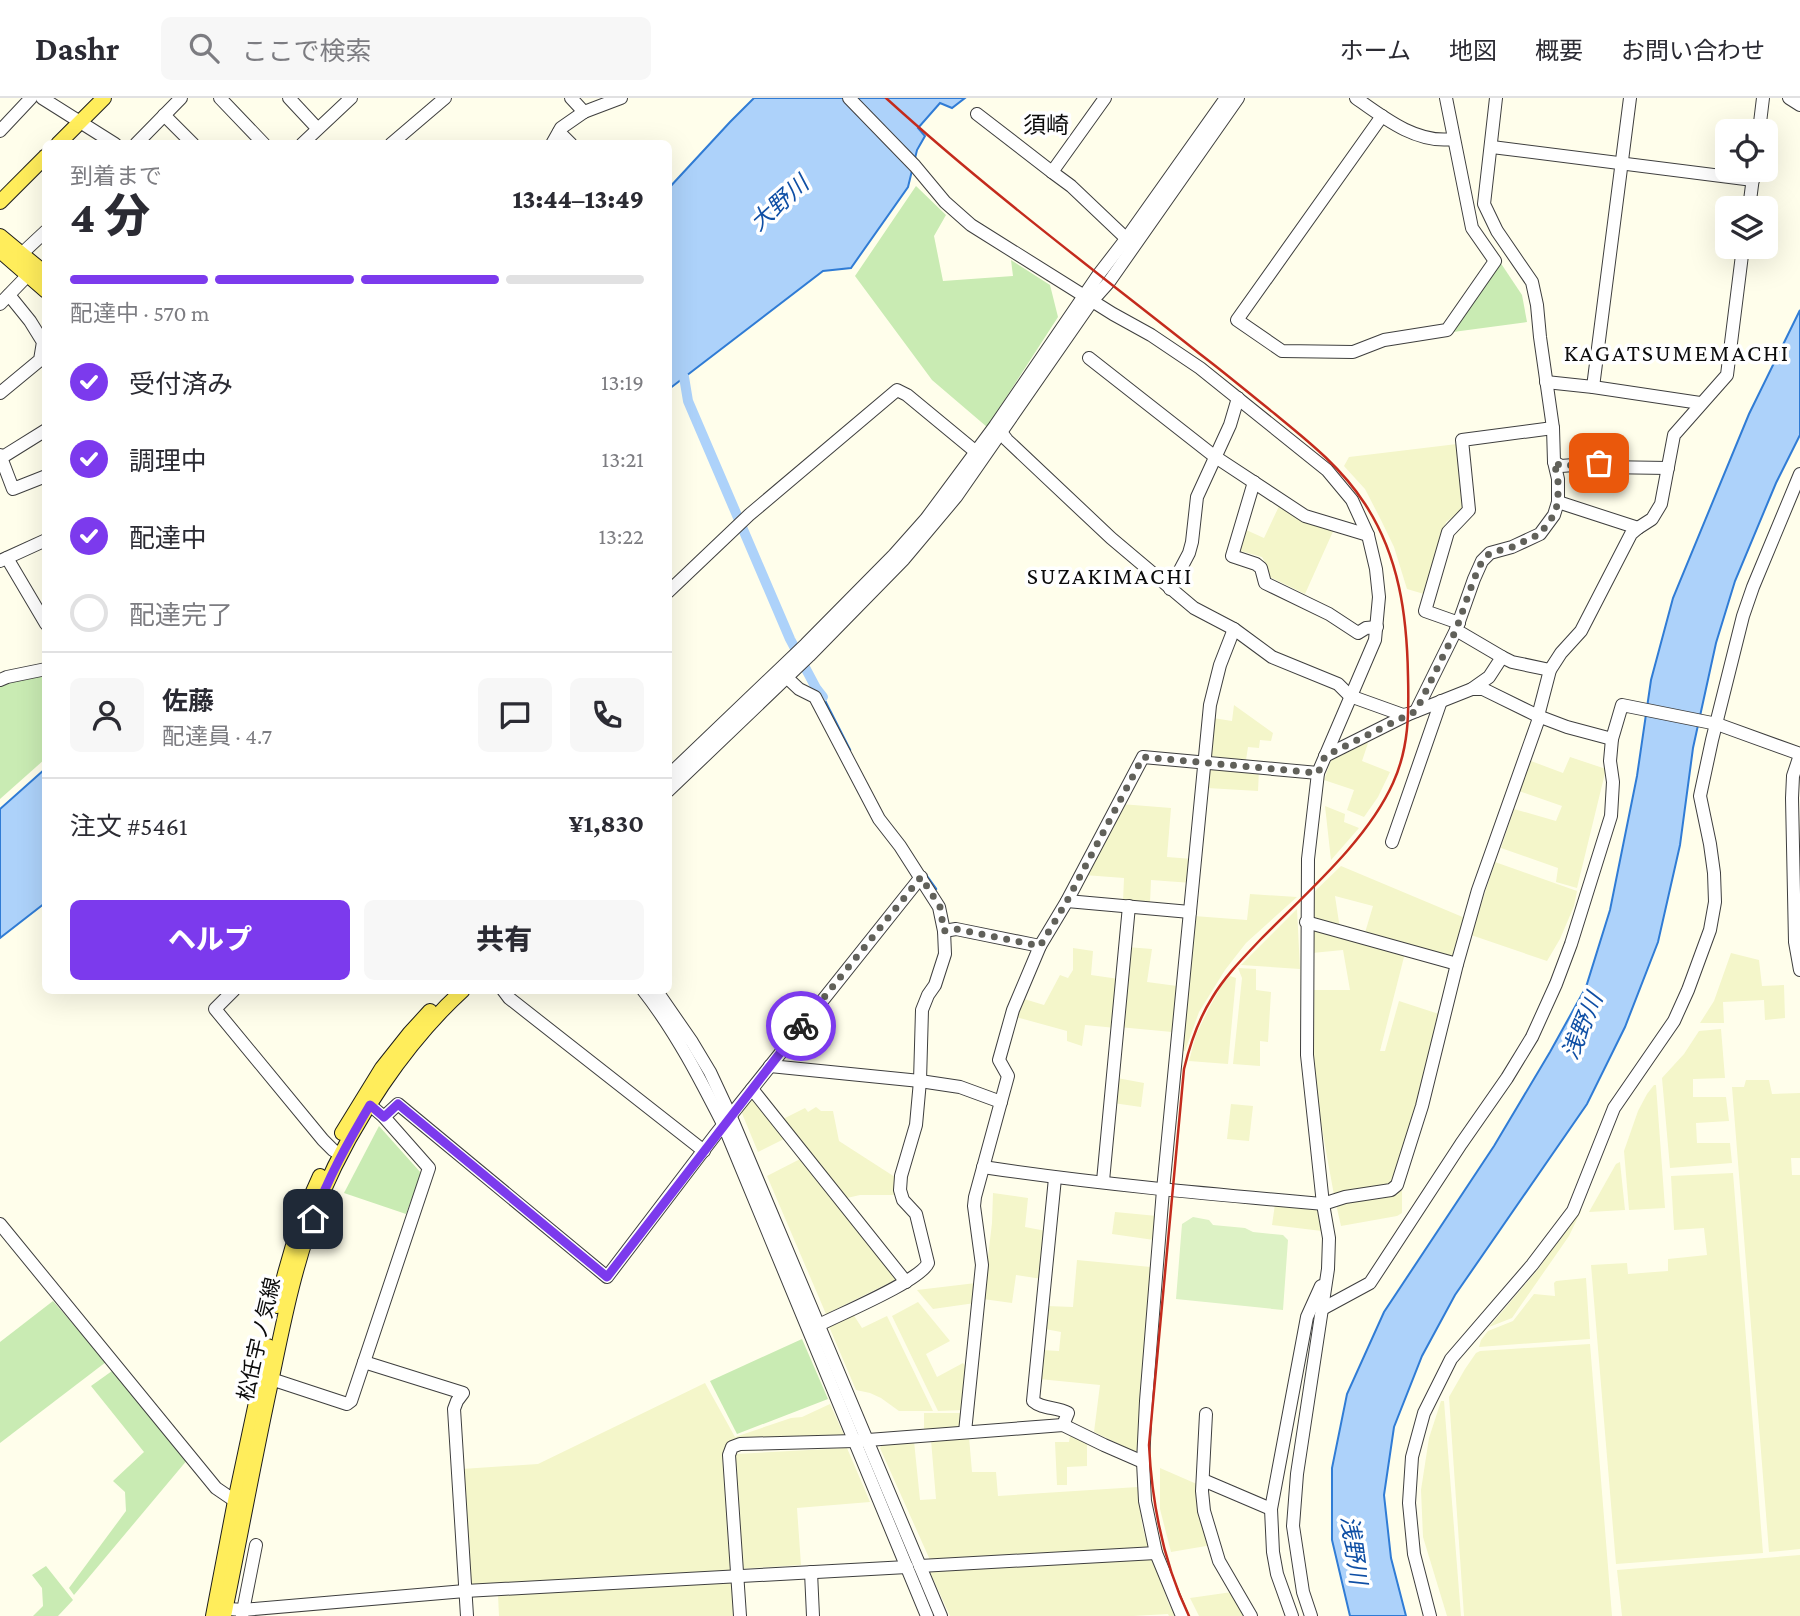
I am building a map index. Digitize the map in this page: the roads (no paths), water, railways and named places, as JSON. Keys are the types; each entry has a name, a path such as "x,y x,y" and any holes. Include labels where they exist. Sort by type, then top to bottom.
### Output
{"main road":[{"path":"62,140 104,98"},
{"path":"0,202 42,160"},
{"path":"0,236 28,275 42,287"},
{"path":"0,251 42,272"},
{"name":"松任宇ノ気線","path":"219,1612 267,1377 282,1281 305,1208 366,1102 382,1068 408,1034 446,994"},
{"name":"松任宇ノ気線","path":"366,1102 459,994"}],"street":[{"path":"0,131 31,98"},
{"path":"42,98 109,140"},
{"path":"140,140 181,98"},
{"path":"220,98 260,140"},
{"path":"289,98 317,128"},
{"path":"306,140 351,98"},
{"path":"423,98 432,108"},
{"path":"396,140 445,98"},
{"path":"571,98 584,112"},
{"path":"556,138 561,128 584,112 621,98"},
{"path":"849,98 945,202 971,225 1200,368 1327,470 1352,500 1368,535 1379,597 1375,640 1318,773 1308,859 1307,1055 1329,1238 1328,1269 1297,1474 1293,1526 1303,1592 1311,1616"},
{"path":"1052,172 1105,98"},
{"path":"672,772 904,559 956,497 998,429 1088,299 1109,282 1130,242 1226,98"},
{"path":"1130,242 1238,98"},
{"path":"1356,98 1405,129 1439,141 1453,139"},
{"path":"1382,116 1237,320 1282,351 1353,352 1384,340 1447,330 1494,261 1472,228 1446,98"},
{"path":"1413,713 1457,627 1482,561 1490,553 1512,547 1540,534 1554,515 1558,502 1553,428 1532,282 1497,231 1484,204 1496,98"},
{"path":"1592,387 1630,98"},
{"path":"1760,119 1763,98"},
{"path":"1789,98 1800,105"},
{"path":"977,114 1071,186 1130,242"},
{"path":"164,115 189,140"},
{"path":"1492,147 1621,164 1715,172"},
{"path":"17,258 42,235"},
{"path":"983,1167 1163,1190 1324,1204 1345,1197 1391,1190 1397,1185 1422,1106 1478,890 1538,721 1550,670 1581,631 1631,534 1652,519 1661,504 1674,435 1727,375 1742,259"},
{"path":"28,275 4,299 30,321 42,340"},
{"path":"0,393 40,360 42,348"},
{"path":"1089,358 1216,457 1305,516 1368,535"},
{"path":"1546,382 1700,403"},
{"path":"672,588 749,515 897,390 907,395 976,452"},
{"path":"1170,589 1189,552 1197,497 1230,425 1238,398"},
{"path":"1550,670 1512,662 1457,627 1425,611 1448,532 1469,510 1462,440 1553,428"},
{"path":"807,650 926,519 976,452 998,429"},
{"path":"998,429 1111,538 1194,608 1234,629 1272,657 1338,684 1350,696 1403,715 1413,713"},
{"path":"42,432 1,457 13,489 42,478"},
{"path":"1554,462 1561,466 1599,463 1602,467 1668,468"},
{"path":"1430,1616 1414,1554 1409,1503 1412,1457 1424,1413 1451,1359 1532,1265 1573,1211 1614,1108 1674,1021 1688,990 1710,930 1715,902 1710,844 1700,796 1714,723 1753,587 1800,474"},
{"path":"1254,482 1232,556 1261,568 1265,583 1329,614 1358,633 1366,628 1377,627"},
{"path":"1558,502 1638,528"},
{"path":"42,542 4,560 42,619"},
{"path":"1182,1616 1156,1553 1145,1501 1143,1462 1146,1401 1163,1190 1210,705 1220,665 1234,629"},
{"path":"1325,756 1413,713 1472,689 1489,677 1502,657"},
{"path":"672,786 787,669"},
{"path":"787,669 799,689 815,697 879,819 940,907 944,931 945,954 935,985 922,1010 916,1125 901,1176 900,1190 903,1200 916,1214 928,1263 925,1269 906,1282 819,1325"},
{"path":"0,680 42,670"},
{"path":"1472,689 1483,688 1538,716 1612,739"},
{"path":"1392,842 1441,701"},
{"path":"1322,1309 1370,1283 1532,1037 1571,944 1611,816 1613,782 1609,761 1622,705 1714,723 1800,754 1793,776 1792,798 1796,869 1795,942 1800,970"},
{"path":"965,1432 982,1265 974,1206 1007,1076 999,1060 1013,1010 1040,946 1067,901 1143,757 1318,773"},
{"path":"384,1117 398,1104 607,1277 921,877"},
{"path":"1067,901 1190,912"},
{"path":"1103,1181 1129,906"},
{"path":"1306,922 1457,964"},
{"path":"944,931 956,929 1040,946"},
{"path":"230,994 215,1009 337,1152"},
{"path":"506,994 704,1151"},
{"path":"646,994 676,1036 727,1121 819,1325 861,1441"},
{"path":"659,994 710,1072 727,1121 914,1566 941,1616"},
{"path":"770,1066 960,1087 1001,1102"},
{"path":"752,1089 906,1282"},
{"path":"267,1377 347,1404 351,1401 429,1168 384,1117 366,1102"},
{"path":"1055,1178 1032,1401 1037,1405 1068,1413 1063,1425"},
{"path":"0,1224 216,1488 240,1502"},
{"path":"1292,1616 1273,1552 1271,1509 1307,1317 1328,1269"},
{"path":"364,1362 463,1393 454,1409 467,1616"},
{"path":"1206,1414 1204,1511 1219,1562 1251,1616"},
{"path":"740,1616 729,1455 732,1447 740,1444 861,1441 1063,1425 1143,1462"},
{"path":"1203,1480 1271,1509"},
{"path":"242,1613 256,1545"},
{"path":"219,1612 242,1613 465,1591 1156,1553"},
{"path":"914,1566 927,1616"},
{"path":"811,1573 813,1616"}],"water":[{"name":"大野川","path":"754,98 965,98 952,108 940,103 918,128 925,136 917,150 908,187 851,268 823,271 672,387 672,185"},
{"name":"浅野川","path":"1800,310 1800,435 1776,483 1735,581 1716,643 1693,748 1680,845 1658,942 1625,1027 1587,1104 1455,1295 1422,1356 1394,1427 1384,1495 1391,1558 1406,1616 1350,1616 1332,1540 1332,1468 1347,1394 1384,1312 1494,1146 1586,987 1610,910 1637,776 1651,680 1673,598 1749,414"},
{"path":"42,772 42,905 0,938 0,809"}],"waterway":[{"path":"684,377 688,401 790,639 823,697"},
{"path":"823,697 850,750"},
{"path":"926,875 936,889"}],"railway":[{"path":"886,98 1001,197 1228,376 1323,455 1356,491 1377,524 1399,587 1406,631 1408,703 1405,744 1393,783 1382,804 1352,846 1223,982 1207,1006 1184,1069 1149,1445 1160,1532 1172,1575 1189,1616"}],"district":[{"name":"須崎","path":"1046,125"},
{"name":"KAGATSUMEMACHI","path":"1677,353"},
{"name":"SUZAKIMACHI","path":"1110,576"}]}
